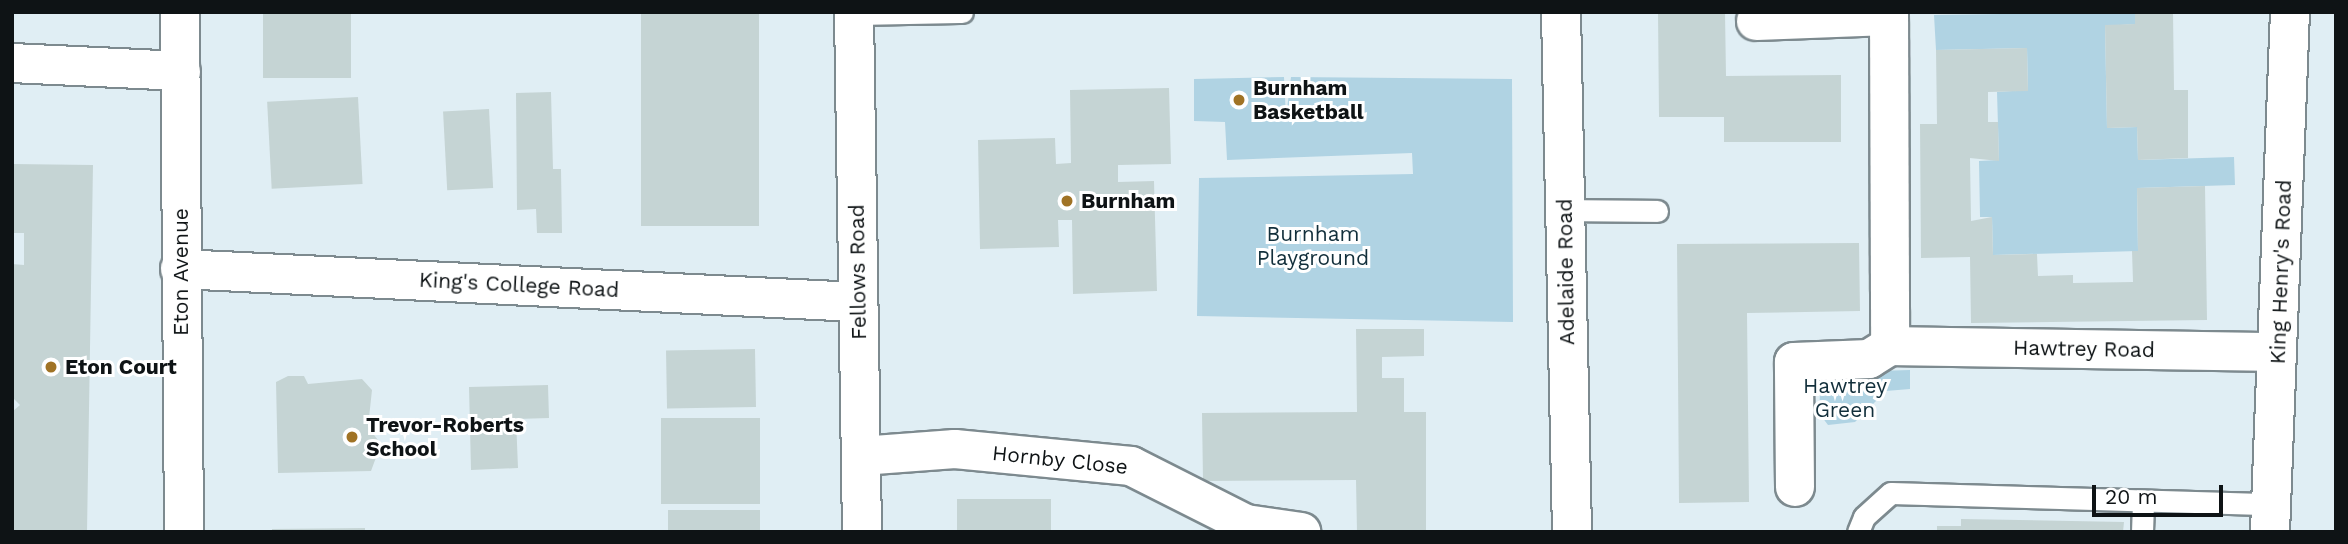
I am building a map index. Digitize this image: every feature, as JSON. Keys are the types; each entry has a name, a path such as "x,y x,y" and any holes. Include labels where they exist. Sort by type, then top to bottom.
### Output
{"street":[{"name":"Eton Avenue","path":"180,12 184,532"},
{"name":"Adelaide Road","path":"1561,12 1572,532"},
{"name":"King Henry's Road","path":"2270,518 2290,12"},
{"name":"Fellows Road","path":"854,13 862,532"},
{"path":"1756,20 1889,14 1890,346"},
{"path":"12,63 181,71"},
{"name":"King's College Road","path":"180,269 858,302"},
{"name":"Hawtrey Road","path":"1796,487 1794,362 1869,359 1890,346 2277,352"},
{"name":"Hornby Close","path":"861,456 956,449 1131,466 1246,528 1301,532"}],"lane":[{"path":"854,13 962,12"},
{"path":"1565,210 1657,211"},
{"path":"1858,532 1864,517 1891,493 2143,502 2270,518"},
{"path":"2142,532 2143,502"}],"green space":[{"path":"2135,12 2135,24 2105,26 2107,128 2137,127 2138,160 2234,157 2235,185 2137,188 2138,251 1993,255 1992,217 1980,217 1979,161 1999,160 1997,92 2028,90 2027,48 1936,50 1934,15"},
{"name":"Burnham Playground","path":"1284,77 1286,117 1291,77 1512,79 1513,322 1197,316 1199,178 1413,174 1412,153 1227,160 1225,122 1194,121 1194,79"},
{"name":"Hawtrey Green","path":"1910,370 1910,389 1886,391 1855,422 1828,425 1819,413 1820,393 1845,372"}],"building":[{"path":"263,12 351,12 351,78 263,78"},
{"path":"641,12 759,12 759,226 641,226"},
{"path":"1658,12 1725,12 1726,76 1841,75 1841,142 1724,142 1724,117 1659,117"},
{"path":"2135,12 2173,12 2174,90 2188,90 2188,158 2138,160 2137,127 2107,128 2105,25 2135,24"},
{"path":"2027,48 2028,91 1988,92 1988,122 1998,122 1999,161 1970,158 1971,221 1992,217 1993,255 2037,254 2038,276 2073,275 2073,283 2133,282 2132,251 2138,251 2137,188 2205,186 2207,320 1971,323 1970,257 1921,258 1920,124 1937,124 1936,50"},
{"name":"Burnham","path":"1169,88 1171,164 1118,165 1118,182 1154,181 1157,291 1073,294 1072,220 1058,220 1059,247 980,249 978,140 1055,138 1056,164 1071,163 1070,90"},
{"path":"551,92 553,169 561,169 562,233 537,233 536,209 517,210 516,93"},
{"path":"358,97 363,184 272,189 267,102"},
{"path":"489,109 493,188 447,190 443,111"},
{"name":"Eton Court","path":"12,164 93,165 87,532 12,532 12,412 20,405 12,397 12,264 24,265 24,233 12,233"},
{"path":"1859,243 1860,311 1747,313 1749,502 1679,503 1677,244"},
{"path":"1356,329 1424,329 1424,356 1382,357 1382,378 1404,378 1404,412 1426,412 1426,532 1357,532 1356,480 1203,481 1202,413 1357,412"},
{"path":"755,349 756,407 667,409 666,351"},
{"path":"288,376 304,376 308,384 362,379 372,390 368,427 381,444 371,471 278,473 276,382"},
{"path":"548,385 549,418 516,419 518,468 471,470 469,387"},
{"path":"661,418 760,418 760,504 661,504"},
{"path":"957,499 1051,499 1051,532 957,532"},
{"path":"668,510 760,510 760,532 668,532"},
{"path":"1961,519 2124,522 2123,532 1937,532 1937,526 1961,526"},
{"path":"365,528 365,532 272,532 272,529"}],"place":[{"name":"Burnham Basketball","path":"1239,100"},
{"name":"Burnham","path":"1067,201"},
{"name":"Eton Court","path":"51,367"},
{"name":"Trevor-Roberts School","path":"352,437"}]}
